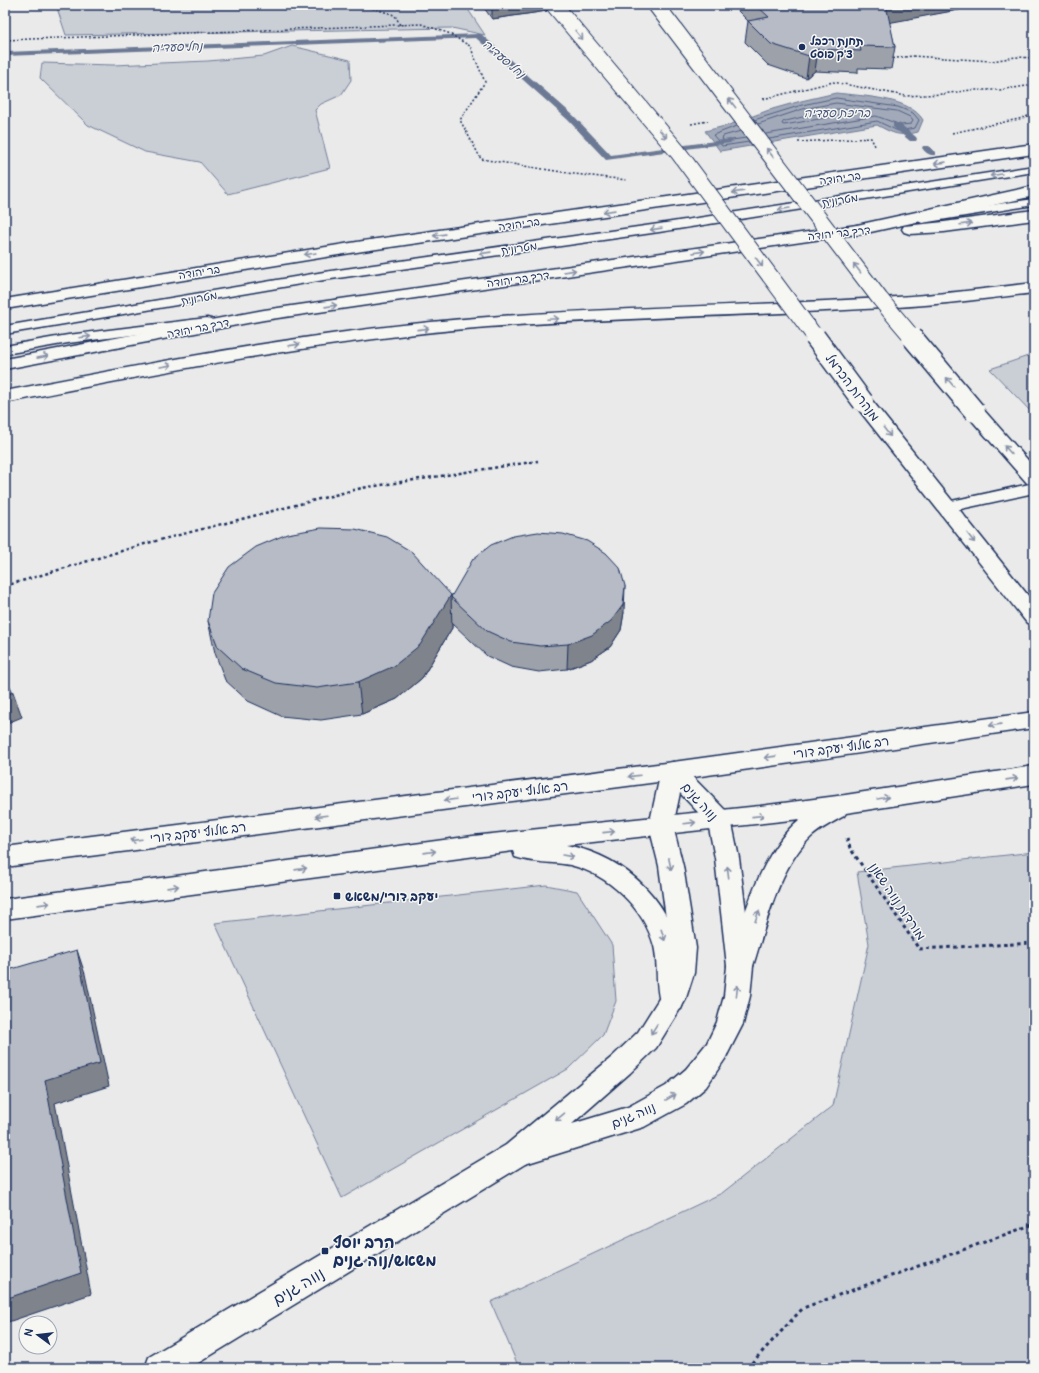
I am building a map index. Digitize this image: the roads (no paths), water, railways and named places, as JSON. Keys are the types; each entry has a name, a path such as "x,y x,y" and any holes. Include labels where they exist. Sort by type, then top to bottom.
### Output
{"main road":[{"name":"מנהרות הכרמל","path":"554,5 678,152 863,402 1034,618"},
{"path":"656,5 880,299 975,412 1034,479"},
{"name":"בר יהודה","path":"5,304 371,245 1034,149"},
{"path":"857,230 1034,191"},
{"name":"דרך בר יהודה","path":"5,364 264,316 857,230 944,227 1034,216"},
{"path":"5,397 128,373 268,349 379,333 489,322 926,300 1011,292 1034,288"},
{"name":"רב אלוף יעקב דורי","path":"5,857 673,771 1034,720"},
{"name":"נווה גנים","path":"516,1154 634,1118 676,1095 696,1078 716,1051 730,1024 737,996 740,966 726,858 719,820 673,771"},
{"name":"נווה גנים","path":"160,1368 516,1154 622,1065 647,1040 672,1001 681,973 683,948 671,866 661,826 673,771"},
{"path":"5,909 473,846 719,820 845,804 1034,776"},
{"path":"740,966 764,897 788,848 799,834 814,822 845,804"},
{"path":"473,846 551,853 575,857 612,873 628,885 642,897 662,931 671,969 672,1001"}],"lane":[{"name":"מטרונית","path":"5,330 324,276 659,228 1034,169"},
{"path":"857,230 1034,202"},
{"name":"מטרונית","path":"5,350 68,339 264,316"},
{"path":"947,508 1034,488"}],"water":[{"name":"בריכת סעדיה","path":"836,93 871,97 896,102 917,112 923,120 918,132 911,134 897,134 877,125 720,151 705,131 729,125 769,110"}],"waterway":[{"name":"נחל סעדיה","path":"5,54 478,36 571,118 609,158 730,141"},
{"name":"נחל סעדיה","path":"896,125 913,139"},
{"name":"נחל סעדיה","path":"926,148 932,153"}],"place":[{"name":"תחנת רכבל צ'ק פוסט","path":"802,47"},
{"name":"יעקב דורי/משאש","path":"337,896"},
{"name":"הרב יוסף משאש/נוה גנים","path":"325,1251"}]}
